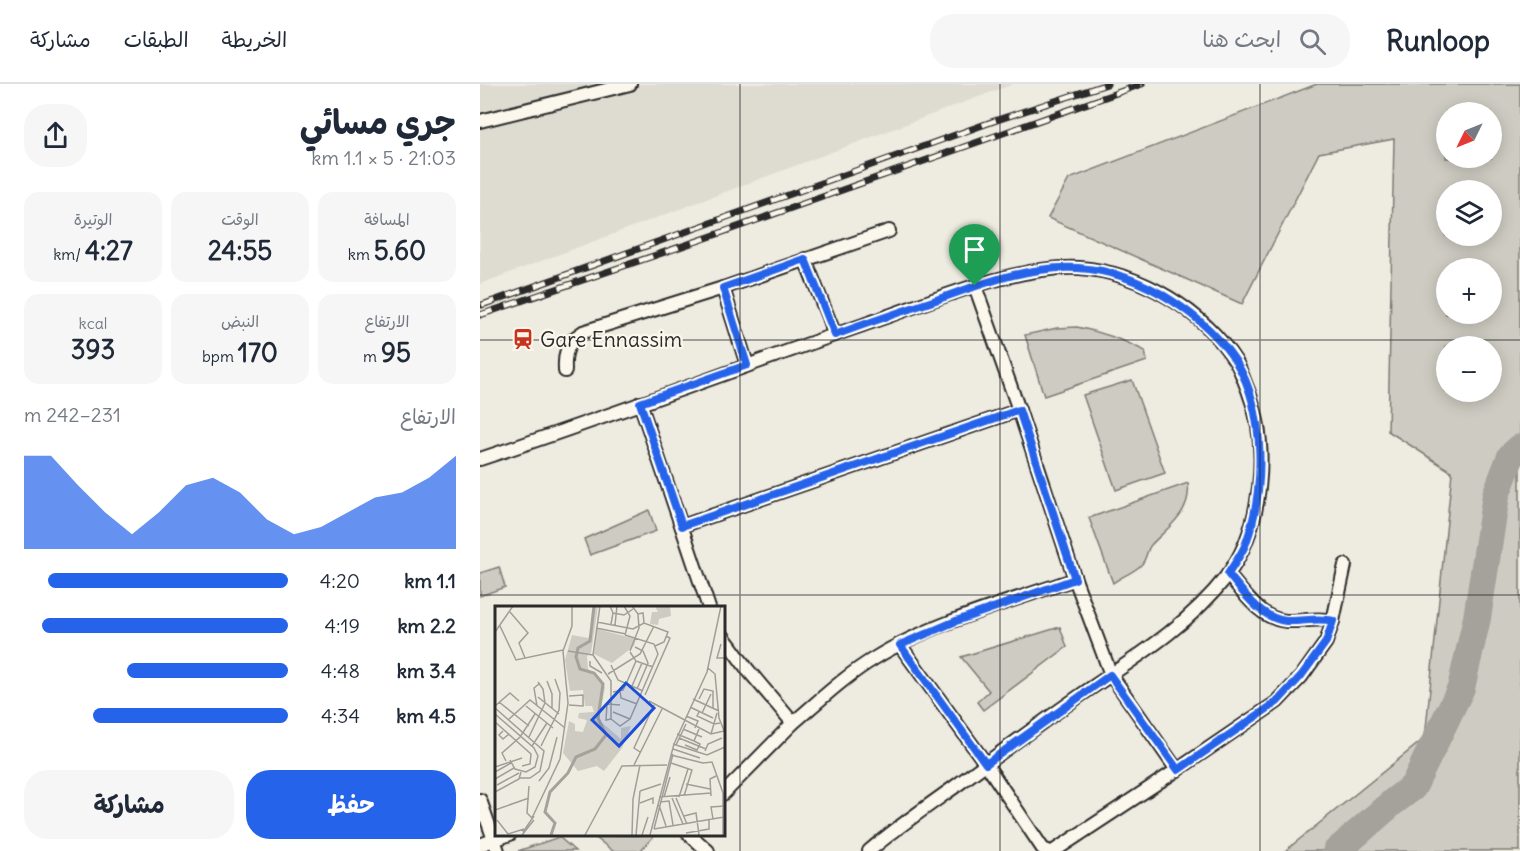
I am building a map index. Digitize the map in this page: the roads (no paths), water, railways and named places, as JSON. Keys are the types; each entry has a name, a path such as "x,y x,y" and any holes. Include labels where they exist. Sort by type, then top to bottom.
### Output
{"street":[{"path":"480,121 630,84"},
{"path":"565,371 564,357 567,347 583,332 723,288 889,231"},
{"path":"805,259 835,335"},
{"path":"480,459 975,286 1037,270 1077,268 1114,273 1153,288 1186,309 1218,338 1237,364 1251,397 1259,433 1260,474 1255,512 1245,545 1228,574 1209,597 1156,644 986,764 869,851"},
{"path":"975,286 1110,675 1178,770"},
{"path":"723,288 747,365"},
{"path":"640,403 708,606"},
{"path":"682,526 1019,410"},
{"path":"1054,851 1277,702 1301,676 1326,642 1345,565"},
{"path":"1228,574 1254,605 1269,616 1285,621 1325,619 1333,621"},
{"path":"724,793 793,723 848,675 900,645 956,621 1075,579"},
{"path":"724,637 793,723"},
{"path":"900,645 986,764 1043,849 1048,851"},
{"path":"480,800 496,845 480,845"},
{"path":"691,836 708,851"}],"waterway":[{"path":"1337,851 1413,787 1461,688 1477,618 1496,495 1511,456 1520,448"}],"railway":[{"path":"482,305 994,121 1107,84"},
{"path":"480,315 709,237 1142,84"}],"place":[{"name":"Gare Ennassim","path":"523,339"}]}
